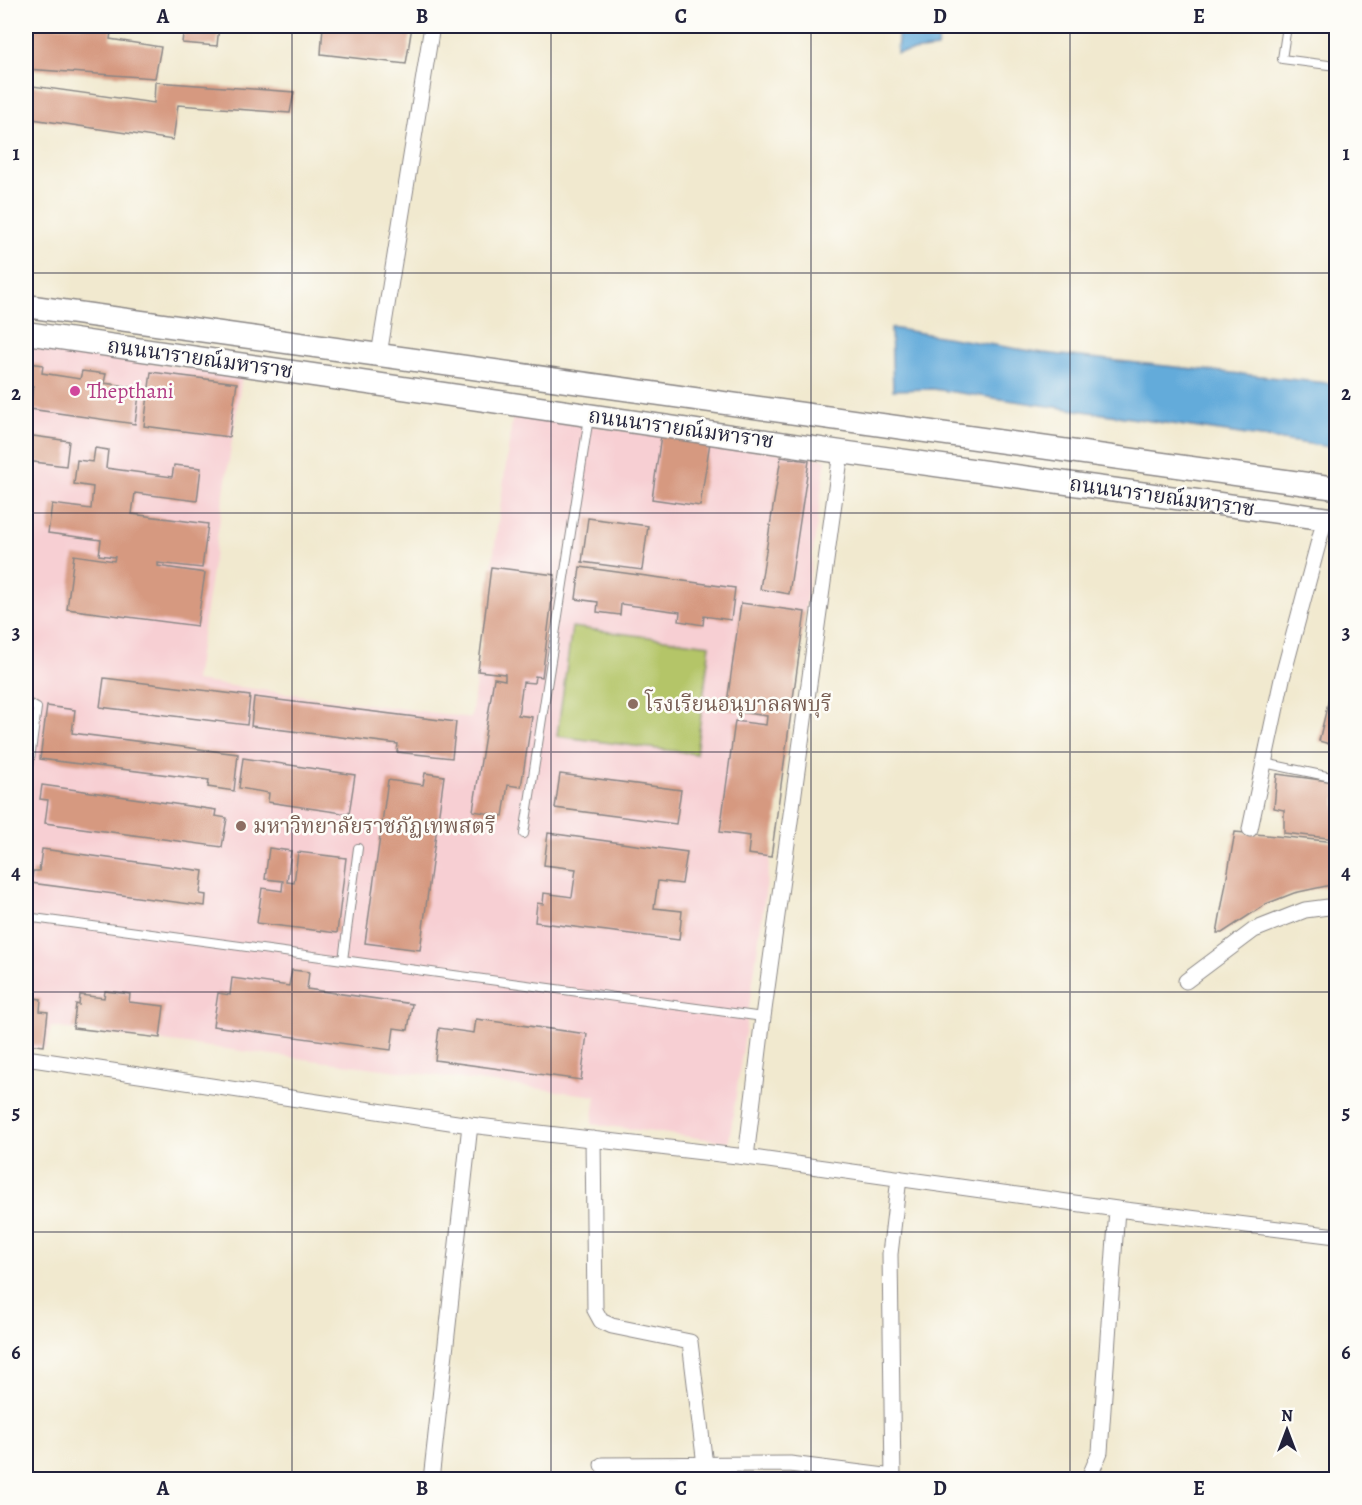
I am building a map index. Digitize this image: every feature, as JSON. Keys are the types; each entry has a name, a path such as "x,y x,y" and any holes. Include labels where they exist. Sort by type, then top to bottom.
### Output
{"main road":[{"name":"ถนนนารายณ์มหาราช","path":"26,306 1336,488"},
{"name":"ถนนนารายณ์มหาราช","path":"26,333 842,452 1331,519"}],"street":[{"path":"379,355 432,26"},
{"path":"746,1157 763,1017 842,452"},
{"path":"1250,829 1282,679 1331,519"},
{"path":"1186,981 1254,930 1305,910 1336,906"},
{"path":"26,1058 470,1125 746,1157 1117,1209 1336,1236"},
{"path":"431,1479 470,1125"},
{"path":"593,1139 595,1310 601,1321 612,1326 690,1342 705,1466"},
{"path":"602,1466 790,1464 893,1478 890,1254 898,1178"},
{"path":"1089,1479 1100,1452 1117,1209"}],"lane":[{"path":"1287,26 1282,59 1336,66"},
{"path":"524,834 590,415"},
{"path":"26,702 37,708"},
{"path":"26,707 37,708"},
{"path":"26,788 37,708"},
{"path":"1264,764 1336,778"},
{"path":"342,960 358,848"},
{"path":"26,917 763,1017"}],"shaded area":[{"name":"มหาวิทยาลัยราชภัฏเทพสตรี","path":"26,345 242,376 195,681 471,718 513,414 826,459 729,1142 592,1124 596,1096 51,1027 46,1049 26,1047"}],"green space":[{"path":"572,627 710,645 696,754 557,736"}],"water":[{"path":"899,26 941,26 937,48 897,53"},
{"path":"891,328 1043,353 1336,384 1336,448 933,389 893,390"}],"building":[{"path":"28,26 112,26 110,39 161,47 155,78 26,69"},
{"path":"184,26 219,26 217,46 182,43"},
{"path":"323,26 412,26 406,64 321,54"},
{"path":"155,82 294,92 290,113 178,105 173,140 26,118 26,85 154,103"},
{"path":"29,363 43,365 42,373 80,379 82,371 106,374 104,383 140,388 135,424 30,409 33,386 26,385"},
{"path":"151,372 237,383 229,437 144,426"},
{"path":"26,435 69,441 66,466 26,461"},
{"path":"661,435 710,442 700,506 652,499"},
{"path":"95,448 108,450 106,468 172,477 174,465 201,468 197,501 135,493 132,514 208,524 202,568 158,563 158,566 205,573 197,626 67,609 74,555 114,561 115,557 99,555 101,540 48,533 52,504 91,509 93,487 74,484 77,460 93,462"},
{"path":"781,457 809,461 789,594 760,589"},
{"path":"588,518 648,526 642,570 582,562"},
{"path":"491,567 555,575 542,677 535,676 534,683 523,682 518,715 532,717 521,787 508,785 503,816 473,811 494,678 505,680 505,674 478,671"},
{"path":"580,567 735,588 731,620 704,616 703,625 679,621 680,612 621,604 620,615 597,612 598,602 576,599"},
{"path":"741,603 805,612 771,857 748,854 750,836 720,832 735,721 766,725 767,716 726,710"},
{"path":"1336,669 1336,746 1319,741"},
{"path":"104,678 250,696 247,725 100,707"},
{"path":"254,697 456,722 452,758 397,752 398,744 251,726"},
{"path":"47,706 75,710 72,733 238,754 234,791 208,787 209,780 40,759"},
{"path":"243,758 355,775 349,814 268,802 269,793 239,788"},
{"path":"425,773 444,776 420,950 365,943 388,780 423,785"},
{"path":"560,774 681,790 676,824 555,808"},
{"path":"1277,774 1336,782 1336,839 1284,833 1284,810 1274,808"},
{"path":"42,785 216,810 215,816 227,818 222,847 45,823 48,800 40,799"},
{"path":"1235,832 1336,842 1336,884 1294,893 1266,904 1222,933 1217,933"},
{"path":"548,833 687,852 682,884 658,881 654,908 682,911 679,940 535,922 537,903 543,904 544,893 572,897 576,869 544,865"},
{"path":"269,848 291,851 287,882 294,883 298,852 346,858 337,933 257,923 262,888 282,891 283,881 265,879"},
{"path":"42,849 203,871 200,894 206,895 205,906 31,883 33,871 39,871"},
{"path":"292,970 309,972 307,989 412,1004 408,1030 394,1028 391,1050 213,1026 218,993 230,995 232,978 289,986"},
{"path":"105,991 130,994 129,1002 164,1006 160,1038 73,1028 76,1004 79,1005 80,995 104,998"},
{"path":"26,997 41,999 40,1011 48,1012 44,1046 26,1044"},
{"path":"476,1019 587,1034 581,1080 435,1060 439,1028 474,1033"}],"place":[{"name":"Thepthani","path":"75,391"},
{"name":"โรงเรียนอนุบาลลพบุรี","path":"633,704"},
{"name":"มหาวิทยาลัยราชภัฏเทพสตรี","path":"241,826"}]}
